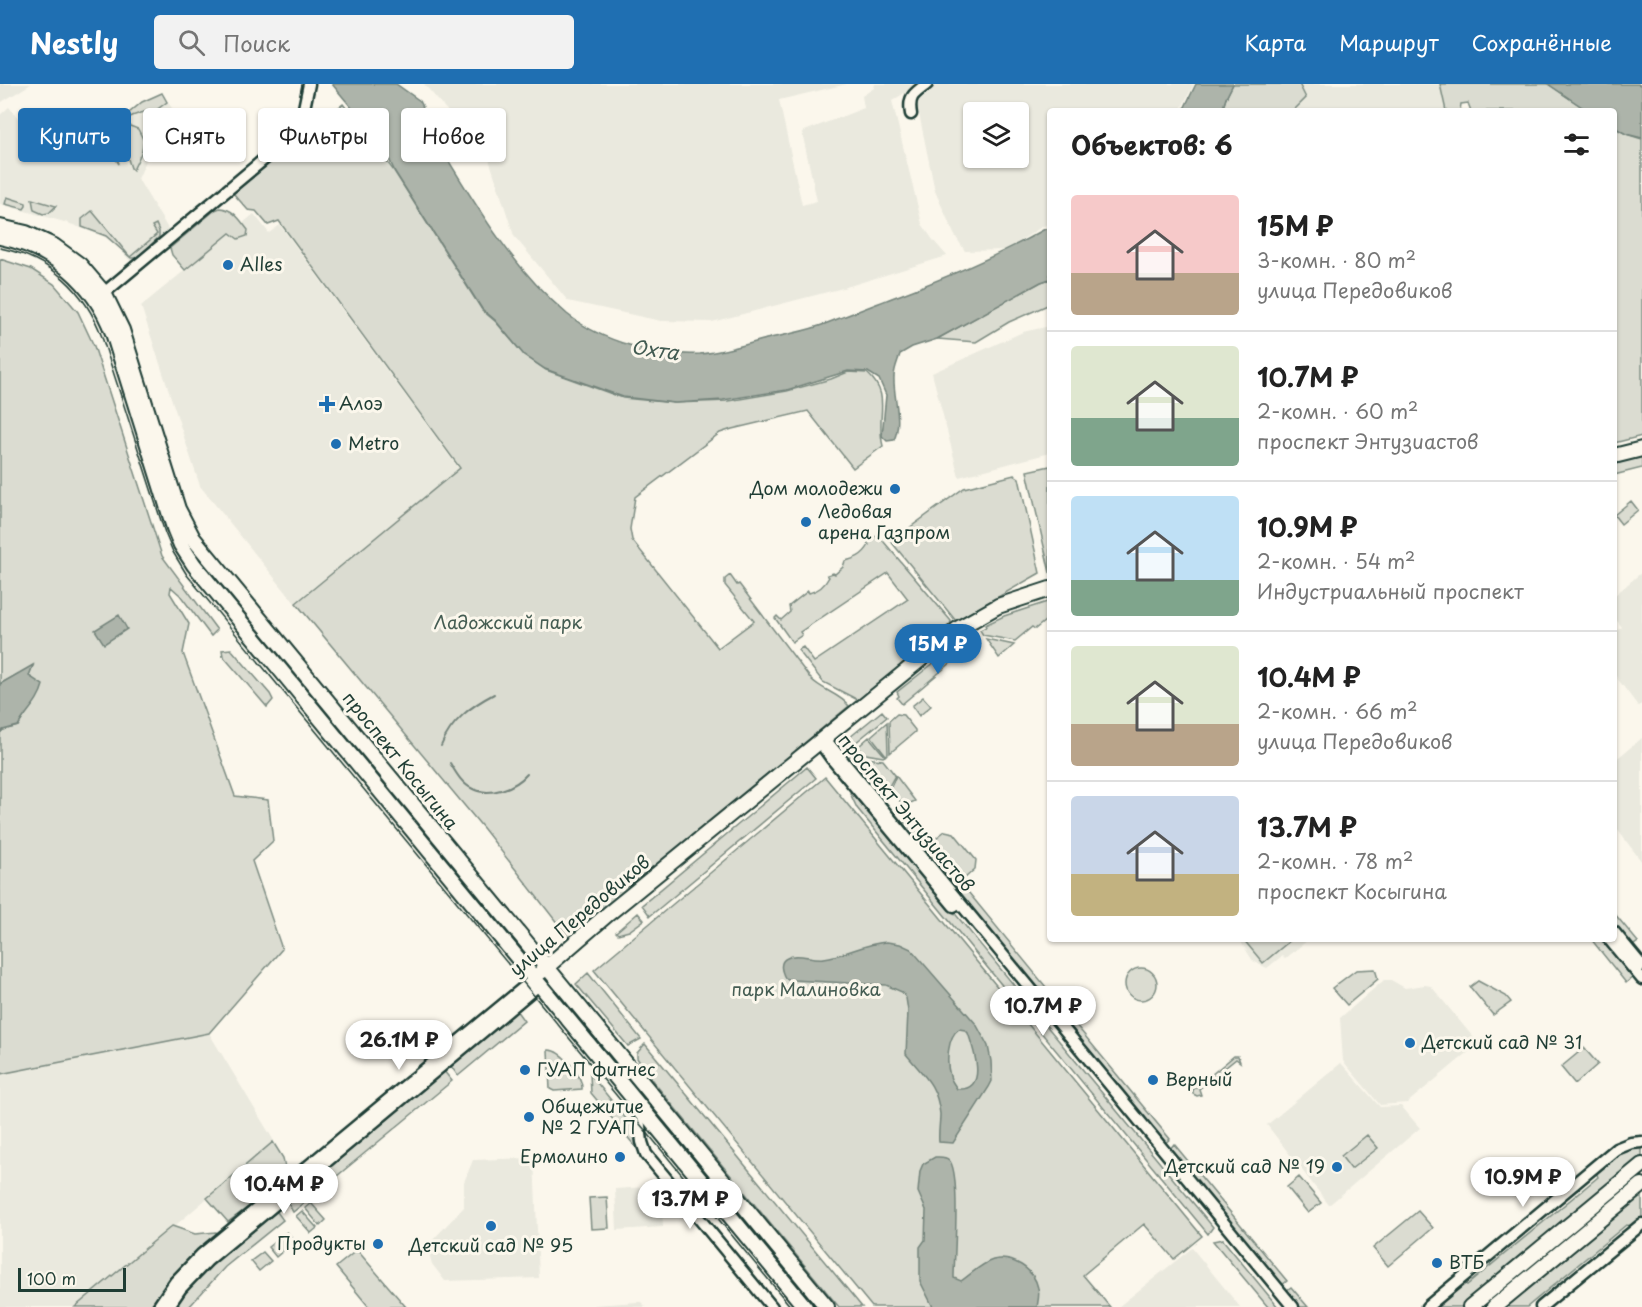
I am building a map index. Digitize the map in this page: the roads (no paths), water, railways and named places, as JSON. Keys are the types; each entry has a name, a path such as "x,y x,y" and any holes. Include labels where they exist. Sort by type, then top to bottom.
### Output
{"main road":[{"name":"проспект Косыгина","path":"0,227 26,233 54,246 80,265 104,293 122,330 178,509 193,538 827,1307"},
{"name":"проспект Косыгина","path":"0,237 23,242 50,254 73,272 93,294 113,333 172,523 187,555 805,1307"},
{"path":"1617,448 1642,442"},
{"path":"1617,455 1642,449"},
{"name":"улица Передовиков","path":"825,744 970,621 999,606 1047,590"},
{"name":"улица Передовиков","path":"537,981 825,744 963,634 1002,613 1047,598"},
{"path":"1470,1307 1642,1165"},
{"path":"1494,1307 1642,1185"}],"street":[{"path":"104,293 288,141 302,118 309,84"},
{"path":"911,114 909,103 911,96 927,84"},
{"name":"проспект Энтузиастов","path":"825,744 1284,1307"},
{"name":"проспект Энтузиастов","path":"825,744 1293,1307"},
{"path":"1617,936 1642,966"},
{"path":"1612,942 1642,979"},
{"name":"улица Передовиков","path":"158,1307 175,1282 202,1254 537,981"},
{"name":"улица Передовиков","path":"168,1307 181,1288 207,1261 537,981"},
{"path":"637,1102 642,1142 646,1154 772,1307"},
{"path":"1427,1307 1616,1149 1631,1143 1642,1142"},
{"path":"1541,1307 1642,1224"}],"waterway":[{"path":"441,746 450,729 463,715 494,694"},
{"path":"450,763 466,784 480,791 502,790 527,774"}],"tram line":[{"path":"0,248 18,253 50,268 75,291 95,320 165,533 187,575 791,1307"}],"place":[{"name":"Alles","path":"228,265"},
{"name":"Алоэ","path":"327,404"},
{"name":"Metro","path":"336,444"},
{"name":"Дом молодежи","path":"895,489"},
{"name":"Ледовая арена Газпром","path":"806,522"},
{"name":"Детский сад № 31","path":"1410,1043"},
{"name":"ГУАП фитнес","path":"525,1070"},
{"name":"Верный","path":"1153,1080"},
{"name":"Общежитие № 2 ГУАП","path":"529,1117"},
{"name":"Ермолино","path":"620,1157"},
{"name":"Детский сад № 19","path":"1337,1167"},
{"name":"Детский сад № 95","path":"491,1226"},
{"name":"Продукты","path":"378,1244"},
{"name":"ВТБ","path":"1437,1263"}],"water label":[{"name":"Охта","path":"655,350"}],"park label":[{"name":"Ладожский парк","path":"508,623"},
{"name":"парк Малиновка","path":"806,990"}]}
